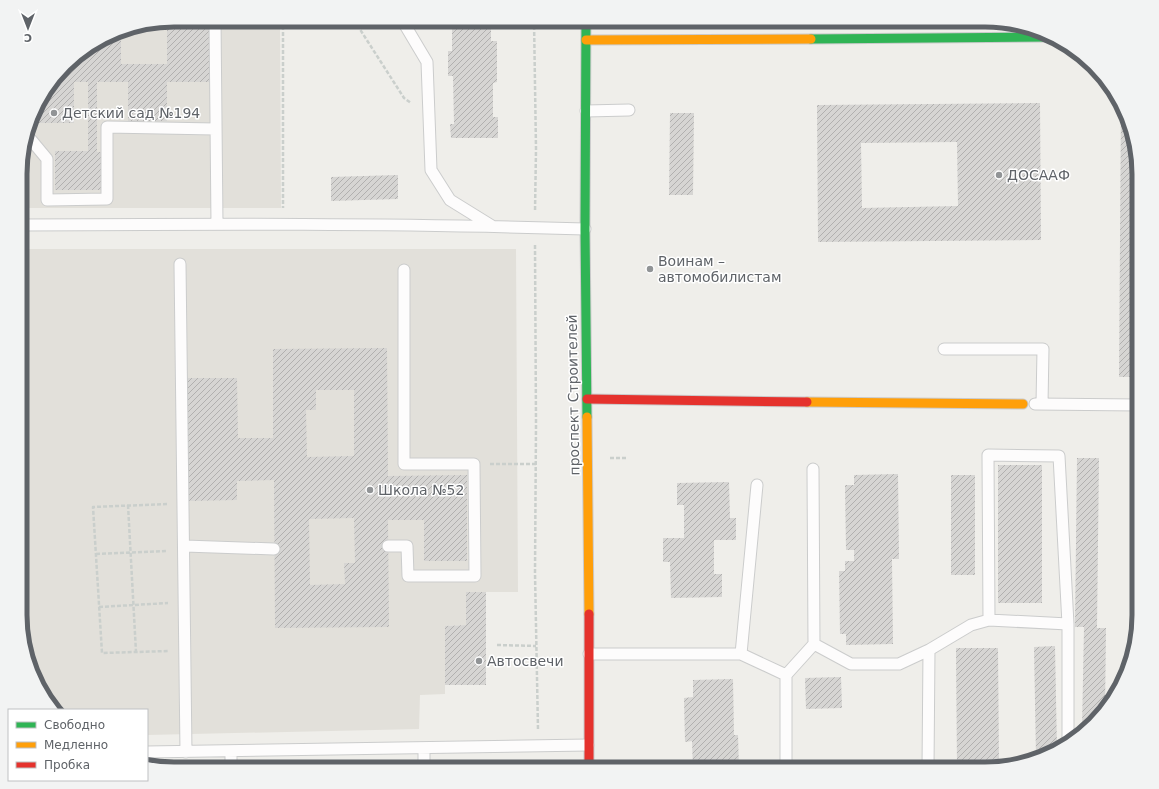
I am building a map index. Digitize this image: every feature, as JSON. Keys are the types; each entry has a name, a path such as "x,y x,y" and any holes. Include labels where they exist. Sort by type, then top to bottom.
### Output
{"street":[{"name":"проспект Строителей","path":"586,27 585,229 589,762"},
{"path":"586,40 1038,37"},
{"path":"587,399 1023,404"}],"lane":[{"path":"215,27 217,224"},
{"path":"406,27 427,62 431,170 450,200 492,226"},
{"path":"586,111 629,110"},
{"path":"31,140 47,159 47,200 107,199 107,127 215,129"},
{"path":"27,225 217,224 492,226 585,229"},
{"path":"180,264 186,650 186,752"},
{"path":"388,546 407,546 408,576 475,576 474,464 404,464 404,270"},
{"path":"944,349 1043,349 1042,404"},
{"path":"1023,404 1132,405"},
{"path":"989,620 988,455 1059,456 1068,624 1068,736"},
{"path":"786,762 786,675 814,644 813,469"},
{"path":"741,654 757,485"},
{"path":"184,546 274,549"},
{"path":"814,644 851,664 899,664 929,650 971,625 989,620 1068,624"},
{"path":"928,762 929,650"},
{"path":"589,654 741,654 786,675"},
{"path":"148,752 588,745"},
{"path":"424,748 424,762"},
{"path":"231,751 231,762"}],"path":[{"path":"283,27 283,225"},
{"path":"358,27 404,98 429,115"},
{"path":"534,27 536,149 536,646 538,762"},
{"path":"609,458 628,458"},
{"path":"474,464 536,464"},
{"path":"184,504 93,506 102,653 186,650"},
{"path":"128,505 136,652"},
{"path":"96,554 167,551"},
{"path":"99,607 169,603"},
{"path":"497,645 536,646"}],"shaded area":[{"path":"164,27 280,27 281,208 27,208 27,164 32,136 42,109 63,77 77,63 92,52 118,38 136,32"},
{"path":"27,249 516,249 518,592 466,592 466,625 445,626 445,694 420,695 419,729 148,735 148,709 61,709 52,697 38,671 32,653 27,625"}],"building":[{"name":"Детский сад №194","path":"167,27 211,27 210,82 167,82 167,121 128,121 128,82 97,82 97,152 101,152 101,190 55,190 55,151 88,151 88,82 74,82 74,123 36,123 47,100 63,77 77,63 92,52 121,37 121,64 167,64"},
{"path":"452,27 491,27 491,41 497,41 497,82 493,83 493,117 498,117 498,138 451,138 450,124 454,124 453,76 448,76 448,51 452,51"},
{"name":"ДОСААФ","path":"1040,103 1041,240 818,242 817,105","holes":["957,142 958,206 862,208 861,143"]},
{"path":"670,113 694,113 693,195 669,195"},
{"path":"1121,118 1127,136 1132,164 1132,377 1119,377"},
{"path":"398,175 398,199 331,201 331,177"},
{"name":"Школа №52","path":"387,348 388,476 467,475 467,561 424,561 424,520 388,520 389,627 275,628 274,480 237,481 237,500 188,501 187,378 237,378 238,438 273,438 273,349","holes":["316,390 354,390 354,456 307,457 306,410 316,410","354,518 355,563 344,563 345,584 310,585 309,519"]},
{"path":"1077,458 1099,458 1097,628 1106,628 1105,700 1096,712 1082,726 1084,627 1075,627"},
{"path":"998,465 1042,465 1042,603 998,603"},
{"path":"898,474 899,559 892,559 893,644 846,645 846,634 840,634 839,571 845,571 845,561 854,561 854,550 846,550 845,485 854,485 854,475"},
{"path":"951,475 975,475 975,575 951,575"},
{"path":"729,482 730,518 736,518 736,540 714,540 714,574 722,574 722,597 671,598 670,562 663,562 663,538 684,538 684,505 677,505 677,483"},
{"path":"466,592 486,592 486,685 445,685 445,626 466,625"},
{"path":"1055,646 1057,743 1036,753 1034,647"},
{"path":"956,648 998,648 999,762 957,762"},
{"path":"841,677 842,708 806,709 805,678"},
{"path":"733,679 734,735 738,735 739,762 693,762 692,741 685,742 684,698 693,697 693,680"}],"traffic: fast":[{"path":"586,27 585,229 587,417"},
{"path":"811,39 1038,37"}],"traffic: slow":[{"path":"586,40 811,39"},
{"path":"807,402 1023,404"},
{"path":"587,417 589,614"}],"traffic: jam":[{"path":"587,399 807,402"},
{"path":"589,614 589,762"}],"place":[{"name":"Детский сад №194","path":"54,113"},
{"name":"ДОСААФ","path":"999,175"},
{"name":"Воинам – автомобилистам","path":"650,269"},
{"name":"Школа №52","path":"370,490"},
{"name":"Автосвечи","path":"479,661"}]}
